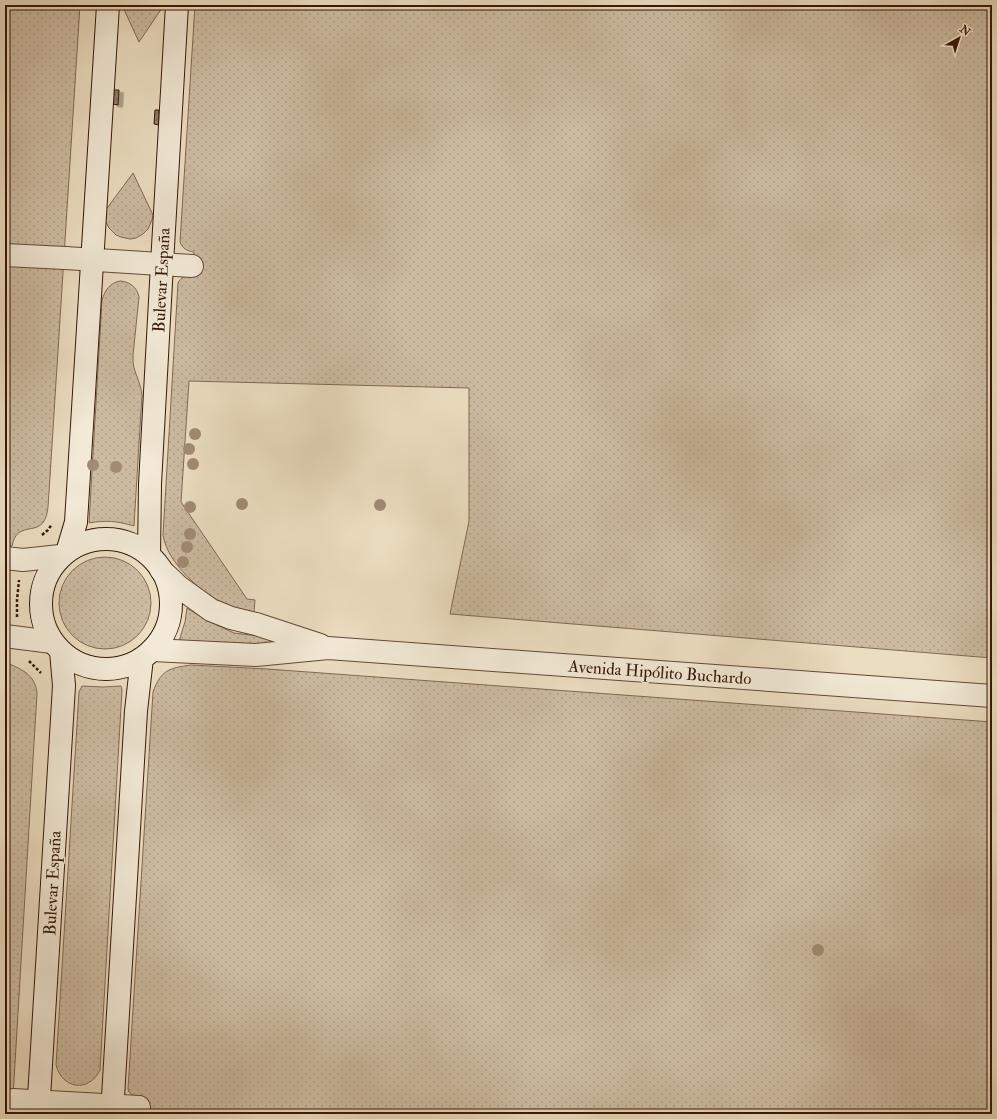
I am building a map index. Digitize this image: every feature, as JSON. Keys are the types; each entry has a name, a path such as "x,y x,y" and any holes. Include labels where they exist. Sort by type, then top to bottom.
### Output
{"main road":[{"path":"64,553 76,522 108,5"},
{"name":"Bulevar España","path":"155,562 150,484 178,5"},
{"path":"5,255 192,266"},
{"path":"112,538 134,545 155,562 167,581 170,593 170,618 160,641 147,654 131,664 119,668 106,669 82,665 71,659 57,647 46,631 42,620 40,597 42,585 47,574 64,553 78,544 89,540 112,538"},
{"path":"5,558 23,560 64,553"},
{"name":"Avenida Hipólito Buchardo","path":"155,562 179,587 211,610 231,618 256,624 328,648"},
{"path":"5,636 57,647"},
{"name":"Bulevar España","path":"39,1108 64,686 57,647"},
{"name":"Avenida Hipólito Buchardo","path":"147,654 256,655 328,648 992,696"},
{"path":"113,1110 136,711 147,654"},
{"path":"14,1100 39,1108 113,1110 139,1107"}],"shaded area":[{"path":"5,5 80,5 48,507 46,518 41,525 22,531 14,538 12,546 5,545"},
{"path":"122,5 164,5 139,42"},
{"path":"195,5 992,5 992,658 450,614 469,521 469,388 189,381 181,502 247,599 255,600 254,612 227,605 217,600 197,585 178,567 166,546 163,535 178,283 180,279 184,277 192,276 194,252 186,249 180,242"},
{"path":"133,173 153,215 148,229 136,238 130,239 116,235 109,228 105,220 105,211"},
{"path":"120,281 127,283 137,290 139,297 133,360 142,395 134,526 112,522 89,523 102,300 108,288 113,283"},
{"path":"105,557 123,561 137,571 147,585 151,603 147,621 137,635 123,645 105,649 87,645 73,635 63,621 59,603 63,585 73,571 87,561"},
{"path":"187,608 206,620 234,633 266,637 271,642 269,646 179,641 185,622"},
{"path":"5,662 26,673 36,686 37,693 12,1114 5,1114"},
{"path":"191,665 267,669 992,722 992,1114 139,1114 134,1096 128,1089 153,692 159,679 167,671 177,667"},
{"path":"82,686 121,686 122,690 100,1070 89,1082 83,1085 76,1085 64,1079 59,1073 56,1065 79,692"}],"building":[{"path":"114,90 119,90 118,105 113,104"},
{"path":"155,110 159,110 159,125 154,124"}]}
